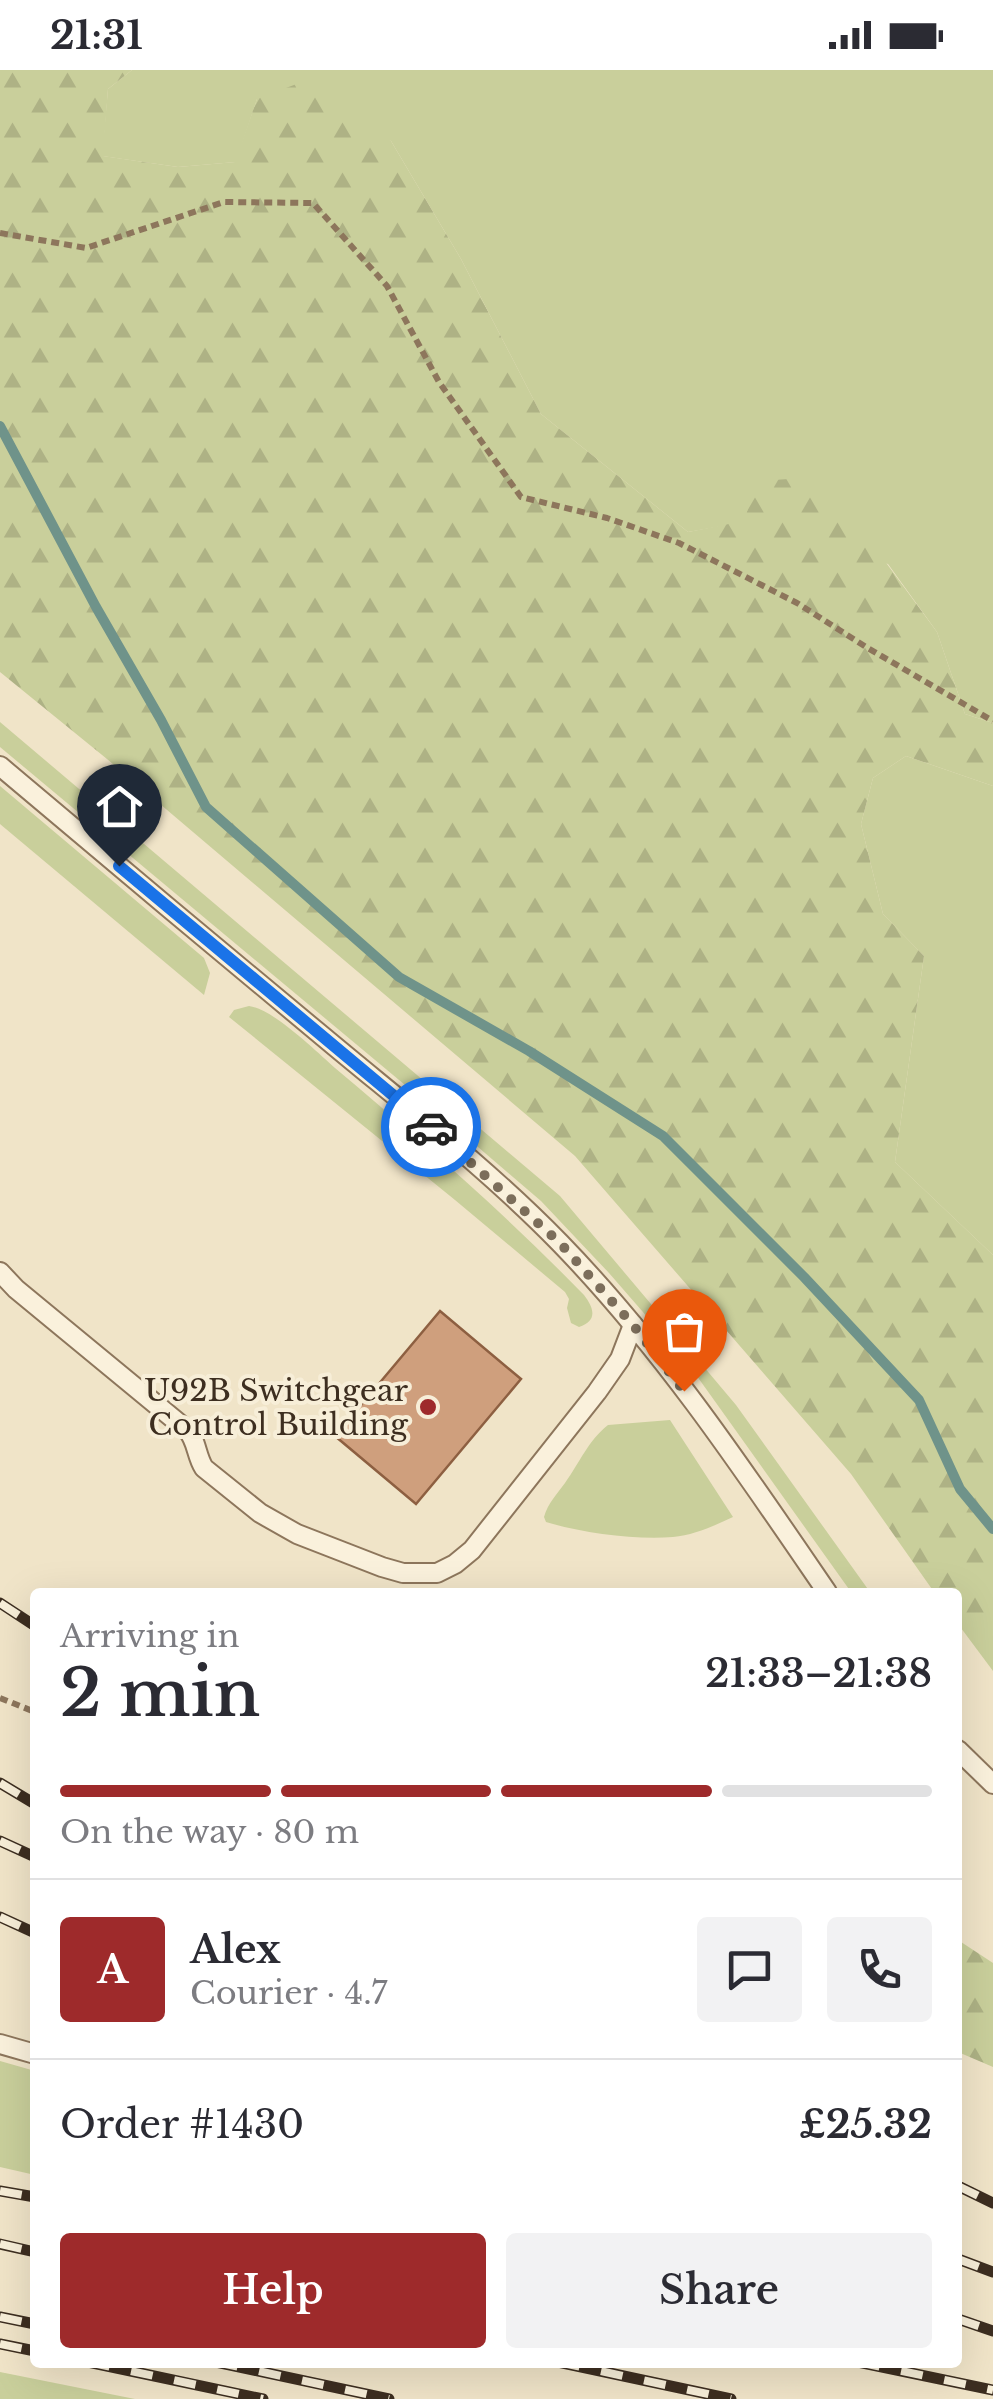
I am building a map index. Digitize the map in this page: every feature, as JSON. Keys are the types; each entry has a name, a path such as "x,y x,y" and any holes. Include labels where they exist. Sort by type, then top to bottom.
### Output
{"lane":[{"path":"0,766 458,1149 560,1243 633,1325 764,1499 824,1588"},
{"path":"0,1272 188,1430 204,1468 260,1513 297,1534 402,1573 437,1573 472,1550 597,1392 620,1359 633,1325"},
{"path":"962,1754 993,1784"},
{"path":"0,2044 30,2053"}],"path":[{"path":"0,233 86,248 224,202 313,203 387,286 439,382 520,497 607,518 679,543 798,603 993,721"},
{"path":"0,1698 30,1710"}],"green space":[{"path":"0,70 132,70 108,89 103,156 178,167 235,162 257,99 307,80 391,141 461,259 541,414 688,532 744,521 757,481 804,478 851,515 937,632 965,714 993,723 993,786 906,756 873,778 861,824 883,914 924,956 895,1162 993,1255 993,1671 962,1629 962,1588 931,1588 851,1474 575,1156 0,672"},
{"path":"132,70 993,70 993,723 965,714 937,632 888,564 745,522 688,532 541,414 461,259 391,141 257,99 236,162 178,167 102,156 108,89"},
{"path":"0,722 560,1196 736,1405 867,1588 848,1588 689,1365 541,1201 0,747"},
{"path":"906,756 993,786 993,1255 895,1162 924,956 883,914 861,824 873,778"},
{"path":"0,786 204,958 210,973 204,995 0,824"},
{"path":"249,1006 294,1032 431,1150 584,1295 592,1318 579,1327 571,1323 565,1292 229,1017 234,1010"},
{"path":"670,1420 733,1517 689,1534 658,1538 609,1535 546,1522 550,1503 608,1425"},
{"path":"962,1943 993,1963 993,2067 962,2054"},
{"path":"0,2061 30,2070 30,2174 0,2167"},
{"path":"0,2372 135,2399 0,2399"}],"building":[{"name":"U92B Switchgear Control Building","path":"440,1311 521,1379 416,1504 335,1436"}],"waterway":[{"path":"0,426 206,807 399,977 529,1051 663,1136 804,1277 919,1400 960,1489 993,1529"}],"railway":[{"path":"0,1603 30,1623"},
{"path":"0,1783 30,1801"},
{"path":"0,1841 30,1855"},
{"path":"0,1917 30,1931"},
{"path":"962,2188 993,2203"},
{"path":"0,2191 30,2196"},
{"path":"0,2244 30,2251"},
{"path":"962,2260 993,2272"},
{"path":"0,2317 30,2323"},
{"path":"962,2320 993,2331"},
{"path":"0,2344 30,2350"},
{"path":"116,2368 263,2399"},
{"path":"244,2368 389,2399"},
{"path":"586,2368 731,2399"},
{"path":"887,2368 993,2390"}],"way so far":[{"path":"431,1127 560,1243 633,1325 684,1391"}],"place":[{"name":"U92B Switchgear Control Building","path":"428,1407"}],"route":[{"path":"119,866 431,1127"}]}
